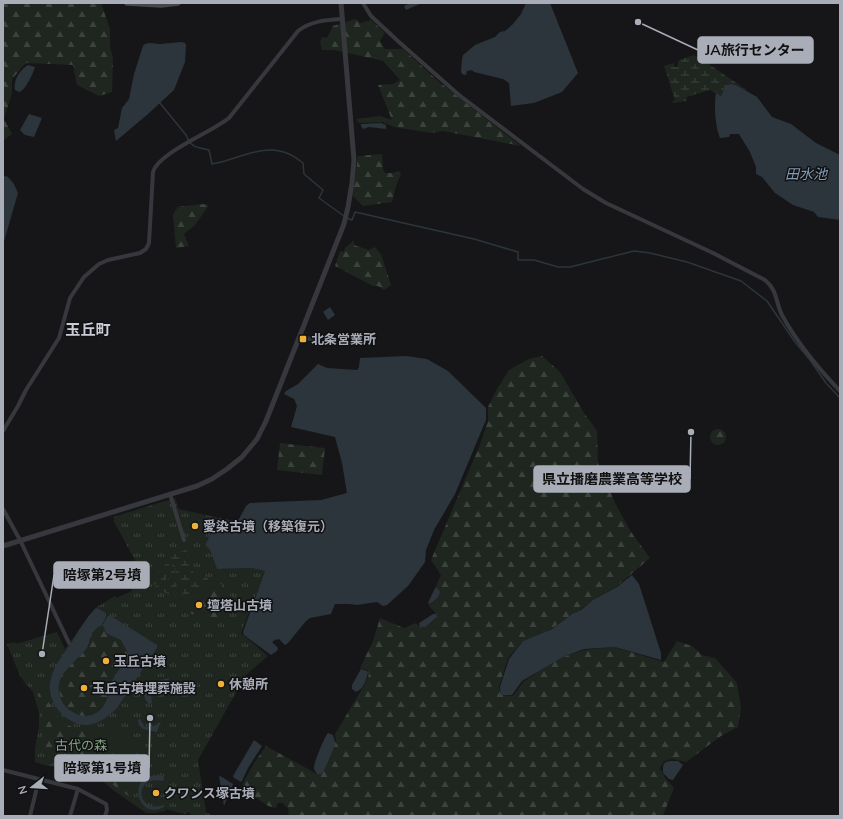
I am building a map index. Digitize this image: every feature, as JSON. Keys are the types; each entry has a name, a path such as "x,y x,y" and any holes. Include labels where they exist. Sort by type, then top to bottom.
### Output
{"main road":[{"path":"127,3 161,5 178,3"}],"street":[{"path":"3,546 197,486 212,479 227,469 242,457 257,439 274,402 338,242 348,207 354,160 341,3"},
{"path":"363,3 372,16 459,94 583,189 606,204 713,253 765,280 771,285 776,294 782,314 792,331 817,366 840,391"},
{"path":"3,430 59,338 70,298 84,277 99,264 108,260 140,253 146,249 149,243 153,172 157,164 179,148 222,124 229,118 298,31 306,25 317,22 342,19"},
{"path":"170,494 184,540"},
{"path":"3,509 20,540 69,643"},
{"path":"3,770 78,789 106,804 107,810 105,816"},
{"path":"30,816 40,779"},
{"path":"70,816 78,789"}],"green space":[{"path":"3,3 101,3 110,29 110,46 113,59 112,92 99,96 77,85 73,65 26,63 12,79 12,93 4,119 12,134 4,140"},
{"path":"355,19 361,23 371,20 385,33 380,41 385,49 403,49 438,81 521,146 443,131 431,133 394,127 382,122 359,123 356,119 380,116 392,120 378,85 393,84 400,80 383,61 334,50 322,50 320,42 322,37 327,38 333,26"},
{"path":"694,55 748,91 731,84 726,85 721,96 710,90 687,97 686,101 673,103 672,101 675,100 664,66 674,63 674,67 677,67 679,60"},
{"path":"382,154 383,169 385,173 399,171 401,174 392,202 363,206 353,196 358,156"},
{"path":"202,204 209,205 195,225 184,234 189,246 176,248 173,214 178,207"},
{"path":"354,240 354,245 369,250 375,247 381,254 391,285 384,290 378,286 373,286 335,266 340,251 344,252 345,248"},
{"path":"542,356 560,372 584,413 597,431 598,463 615,503 631,532 650,558 616,587 593,600 551,629 523,641 508,658 499,687 501,695 513,696 523,682 544,668 563,657 584,650 614,647 664,662 677,641 692,646 702,655 715,658 737,683 741,708 738,727 721,736 686,762 672,759 664,761 660,768 665,778 674,788 662,816 289,816 288,808 282,803 278,803 276,808 268,806 241,787 254,763 266,746 317,774 321,774 324,771 336,741 335,734 365,684 369,674 367,670 360,668 373,641 380,618 404,628 416,623 421,628 430,624 437,617 435,612 428,605 438,598 440,591 435,588 441,575 431,560 479,447 488,421 488,407 509,370 529,359"},
{"path":"718,429 725,434 726,437 721,444 718,445 711,440 710,437 715,430"},
{"path":"280,443 325,448 322,475 277,470"},
{"path":"175,498 179,509 219,518 205,545 210,550 217,569 252,568 263,570 265,572 241,633 268,656 246,675 198,760 206,812 213,816 193,816 188,812 185,814 167,809 165,811 155,813 146,813 113,790 88,768 73,761 59,766 45,765 35,762 39,713 33,692 20,676 7,644 15,642 16,644 57,632 65,649 95,608 115,596 116,598 132,591 128,582 146,569 136,562 113,520 115,520 113,517"},
{"path":"186,550 189,554 187,557 194,574 200,581 208,576 208,582 186,600 179,586 175,565 172,564 171,557 173,554"},
{"path":"170,559 175,572 174,576 166,578 166,580 160,582 160,584 151,584 155,576"},
{"path":"174,577 177,588 179,588 181,595 183,595 185,600 166,593 154,586 161,585 161,583"},
{"path":"216,581 224,588 236,603 215,623 187,612 187,602"},
{"path":"100,626 103,626 107,634 121,640 128,653 128,656 111,681 106,704 99,712 91,716 84,717 76,715 64,704 59,689 60,681 68,668 86,649 92,634"},
{"name":"古代の森","path":"38,693 45,693 56,715 64,722 77,729 94,732 99,745 93,755 94,762 114,777 124,778 130,776 132,786 130,797 87,766 71,759 66,751 44,748 44,742 42,739 42,708"},
{"path":"108,725 131,742 123,760 103,746 96,731 99,728"}],"water":[{"path":"410,3 422,3 406,10 404,6"},
{"path":"526,3 550,3 578,73 562,92 534,103 511,106 509,83 503,79 474,72 472,70 467,71 466,75 462,74 462,60 463,55 475,45 495,37 513,24 521,14"},
{"path":"182,42 186,45 185,62 174,90 116,141 114,130 118,128 122,108 129,99 134,74 143,46 149,43 160,44"},
{"path":"28,65 35,67 31,78 19,92 15,90 16,79 20,72"},
{"name":"田水池","path":"726,85 736,85 757,97 772,117 791,124 816,143 840,155 840,220 818,217 814,212 793,205 775,193 762,177 756,174 756,167 750,152 739,134 730,134 729,137 720,138 715,116 716,93 721,96"},
{"path":"29,114 42,118 34,137 25,135 20,130"},
{"path":"381,123 386,125 386,129 369,127 363,129 361,126 361,124"},
{"path":"3,177 8,177 14,184 18,193 3,245"},
{"path":"330,307 335,315 328,320 323,312"},
{"path":"306,336 328,340 327,344 304,340"},
{"path":"406,356 427,359 448,371 486,408 486,420 455,494 434,530 426,550 425,562 408,586 387,605 383,606 377,602 357,605 335,604 331,614 310,618 306,621 285,645 279,639 272,642 278,648 277,651 271,655 244,635 243,632 265,571 252,568 217,569 210,550 205,545 219,518 234,521 239,519 246,506 250,503 321,500 347,493 342,463 335,437 291,427 297,406 294,399 284,394 286,391 298,384 318,364 327,368 357,370 359,367 360,358"},
{"path":"632,575 639,584 661,653 661,660 615,647 584,649 563,657 522,681 512,695 501,695 500,687 509,659 523,641 552,629 572,614 581,610 593,600 617,587"},
{"path":"435,588 440,591 439,595 435,601 429,604 428,603"},
{"path":"97,608 106,613 105,619 93,632 86,649 66,671 59,684 61,699 66,707 71,711 79,715 89,716 101,709 109,694 110,685 116,673 128,656 128,653 121,640 106,633 103,625 108,616 111,616 157,645 157,648 117,708 100,721 88,725 73,722 61,713 52,700 50,685 56,666 85,621"},
{"path":"433,614 436,614 437,617 428,625 420,628 419,623"},
{"path":"361,669 367,671 368,673 363,687 356,692 352,689 352,685"},
{"path":"169,678 168,685 150,689 152,703 149,704 145,699 142,685"},
{"path":"140,719 145,727 154,726 161,721 157,732 143,729 139,725 138,720"},
{"path":"328,733 333,735 335,745 324,771 321,774 317,774 314,769 314,765"},
{"path":"254,740 262,746 241,782 233,776"},
{"path":"678,761 683,765 673,780 669,779 663,773 664,763"},
{"path":"155,775 163,776 163,781 155,780 149,782 144,785 141,794 146,803 151,806 164,805 164,807 157,810 151,810 145,807 142,803 139,798 138,791 143,778"},
{"path":"219,776 233,784 224,806"}],"waterway":[{"path":"160,103 186,135 192,145 209,150 212,164 260,151 270,150 289,154 303,163 304,174 323,190 319,198 344,216"},
{"path":"347,218 352,220 355,212 474,239 518,252 518,260 534,260 558,267 570,267 634,251 650,253 687,262 741,281 767,301 795,342 826,383 840,398"}],"place":[{"name":"JA旅行センター","path":"638,22"},
{"name":"北条営業所","path":"303,339"},
{"name":"県立播磨農業高等学校","path":"691,432"},
{"name":"愛染古墳（移築復元）","path":"195,526"},
{"name":"壇塔山古墳","path":"199,605"},
{"name":"陪塚第2号墳","path":"42,654"},
{"name":"玉丘古墳","path":"106,661"},
{"name":"休憩所","path":"221,684"},
{"name":"玉丘古墳埋葬施設","path":"84,688"},
{"name":"陪塚第1号墳","path":"150,718"},
{"name":"クワンス塚古墳","path":"156,793"}],"district":[{"name":"玉丘町","path":"88,330"}]}
